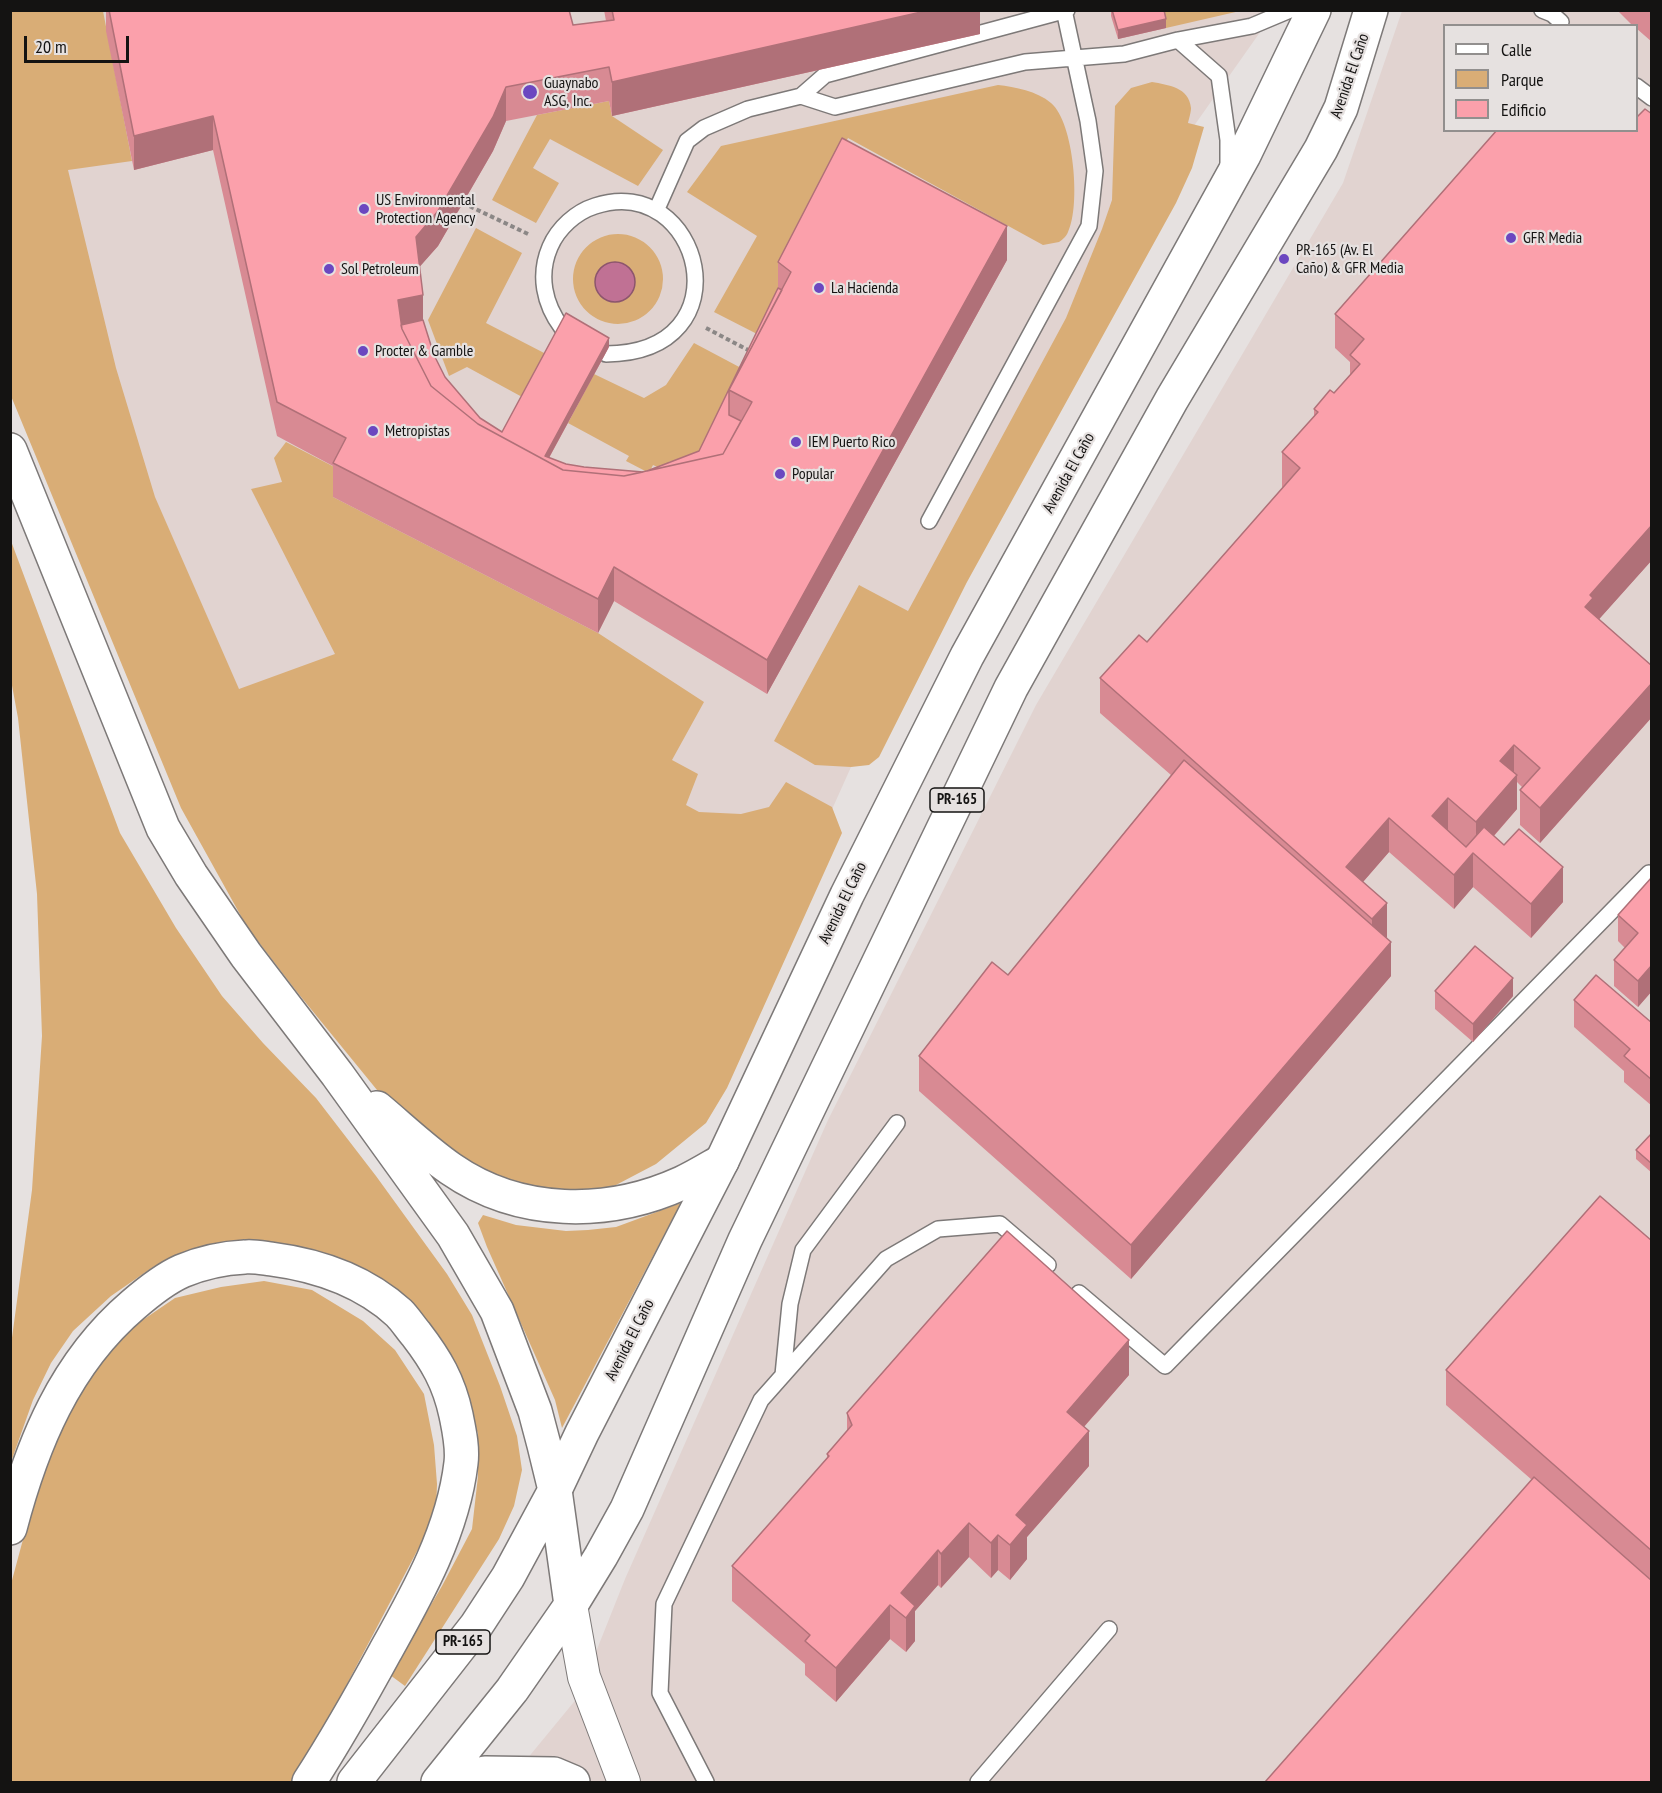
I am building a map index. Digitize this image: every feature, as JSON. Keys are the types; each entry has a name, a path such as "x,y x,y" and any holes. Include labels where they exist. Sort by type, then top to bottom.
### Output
{"main road":[{"name":"Avenida El Caño","path":"354,1782 476,1626 508,1577 555,1490 722,1161 847,895 967,656 1228,184 1314,10"},
{"name":"Avenida El Caño","path":"438,1782 512,1690 571,1605 627,1509 745,1240 1011,688 1172,399 1321,148 1341,108 1371,10"},
{"path":"10,450 163,828 191,875 246,955 337,1074 453,1234 497,1311 535,1412 555,1490 571,1605"},
{"path":"337,1074 451,1169 506,1196 543,1206 576,1208 643,1197 681,1184 722,1161"},
{"path":"10,1528 38,1440 56,1401 74,1371 115,1320 149,1291 181,1272 218,1260 247,1256 288,1262 337,1274 400,1313 442,1370 453,1399 462,1460 456,1495 448,1528 407,1613 343,1727 309,1782"},
{"path":"458,1782 485,1773 554,1774 573,1782"}],"street":[{"path":"571,1605 584,1677 624,1782"}],"lane":[{"path":"801,96 835,107 1025,62 1124,54 1178,40 1252,26 1290,10"},
{"path":"656,211 687,141 704,128 748,109 801,96 825,75 1065,11 1088,121 1095,171 1089,226 929,521"},
{"path":"1178,40 1218,76 1228,140 1228,184"},
{"path":"1638,88 1652,98"},
{"path":"562,328 547,301 543,282 544,263 550,245 559,231 583,210 598,205 630,202 656,211 680,232 689,248 695,266 694,292 685,317 673,332 658,344 640,351 606,354"},
{"path":"1080,1293 1165,1366 1649,873"},
{"path":"783,1375 790,1304 803,1250 897,1123"},
{"path":"706,1782 660,1693 664,1604 761,1400 886,1259 938,1229 1000,1224 1048,1265"},
{"path":"978,1782 1109,1629"}],"path":[{"path":"463,203 550,245"},
{"path":"685,317 754,353"}],"shaded area":[{"path":"11,11 1275,11 1184,140 851,767 691,1124 215,786"},
{"path":"1402,11 1651,11 1651,1782 508,1782 578,1697 625,1579 828,1120 1036,705 1343,183"},
{"path":"615,262 623,263 629,268 634,274 634,290 629,296 623,301 615,302 607,301 601,296 596,290 595,282 596,274 601,268 607,263"}],"green space":[{"path":"1162,10 1240,11 1166,28"},
{"path":"10,11 103,11 132,161 68,170 116,368 155,497 239,689 335,654 251,489 282,482 274,458 286,442 346,473 333,497 598,633 704,702 672,760 698,774 686,805 699,812 741,814 769,807 786,782 832,807 842,833 727,1088 706,1123 656,1164 616,1185 589,1193 556,1194 465,1167 395,1112 247,927 181,808 11,396"},
{"path":"1152,82 1182,91 1191,108 1188,123 1204,127 1192,168 1176,203 967,582 879,757 869,765 851,767 815,765 774,741 859,585 908,611 1066,318 1112,200 1115,106 1131,88"},
{"path":"998,85 1039,95 1051,103 1059,113 1070,145 1074,185 1072,220 1062,240 1043,245 848,138 808,215 759,335 714,312 757,236 687,192 721,146"},
{"path":"609,101 612,116 663,150 638,186 550,139 533,168 559,183 536,223 492,200 537,115"},
{"path":"476,228 522,253 486,323 548,355 524,398 467,367 449,376 428,320"},
{"path":"618,234 635,237 650,247 660,262 663,279 660,296 650,311 635,321 618,324 601,321 586,311 576,296 573,279 576,262 586,247 601,237"},
{"path":"694,343 743,369 699,460 684,466 670,461 664,470 653,465 649,473 626,461 629,456 568,423 594,374 644,398 666,385"},
{"path":"11,541 120,833 176,928 222,996 316,1098 447,1274 472,1315 500,1386 517,1436 522,1470 514,1506 499,1539 405,1686 390,1675 472,1529 478,1476 478,1434 461,1377 335,1258 287,1245 256,1244 195,1251 153,1267 111,1296 73,1331 51,1363 33,1400 11,1462 11,1345 32,1190 42,1036 37,894 18,718 11,680"},
{"path":"681,1203 562,1428 555,1400 478,1223 483,1215 516,1225 566,1231 588,1230 616,1227"},
{"path":"264,1281 312,1290 363,1321 395,1350 424,1394 434,1445 437,1484 436,1515 294,1782 11,1782 11,1584 42,1469 73,1400 99,1362 131,1328 175,1298 221,1287"}],"building":[{"path":"109,10 569,10 573,25 614,20 612,10 930,10 612,82 609,67 506,87 493,117 438,211 416,237 423,295 398,300 402,329 431,386 478,424 563,470 624,476 723,454 752,402 729,390 791,272 778,262 842,138 1007,226 767,660 614,567 598,599 333,463 346,438 277,402 213,116 134,136"},
{"path":"1112,10 1164,10 1166,19 1118,30"},
{"path":"1645,109 1652,114 1652,525 1590,595 1593,598 1585,607 1652,666 1652,683 1540,808 1520,790 1540,768 1514,745 1500,761 1517,775 1476,822 1448,798 1432,816 1466,847 1484,827 1504,845 1519,829 1563,867 1531,904 1473,853 1454,875 1389,818 1346,867 1387,903 1372,919 1100,678 1139,635 1147,642 1300,468 1282,452 1318,412 1314,409 1330,390 1334,393 1360,364 1350,355 1364,339 1335,314 1495,132 1638,132 1638,116"},
{"path":"778,288 782,290 729,390 729,415 741,421 723,454 647,471 699,451"},
{"path":"566,313 609,338 545,456 566,464 584,467 643,472 624,476 563,470 478,424 431,386 401,325 423,320 434,355 445,377 480,418 502,432"},
{"path":"1184,760 1391,942 1131,1245 919,1056 992,962 1008,975"},
{"path":"1652,877 1652,965 1638,981 1614,960 1638,933 1618,915"},
{"path":"1475,946 1513,978 1473,1024 1435,991"},
{"path":"1596,975 1652,1023 1652,1080 1624,1056 1630,1049 1574,1000"},
{"path":"1652,1133 1652,1164 1636,1150"},
{"path":"1600,1196 1652,1241 1652,1551 1446,1370"},
{"path":"1007,1231 1129,1340 1067,1412 1089,1431 1016,1515 1027,1525 1010,1545 998,1535 991,1543 969,1523 941,1554 938,1550 901,1593 915,1606 906,1618 890,1605 836,1668 805,1641 810,1635 732,1566 829,1456 827,1454 852,1425 847,1413"},
{"path":"1534,1477 1652,1581 1652,1782 1265,1782"}],"place":[{"name":"Guaynabo ASG, Inc.","path":"530,92"},
{"name":"US Environmental Protection Agency","path":"364,209"},
{"name":"GFR Media","path":"1511,238"},
{"name":"PR-165 (Av. El Caño) & GFR Media","path":"1284,259"},
{"name":"Sol Petroleum","path":"329,269"},
{"name":"La Hacienda","path":"819,288"},
{"name":"Procter & Gamble","path":"363,351"},
{"name":"Metropistas","path":"373,431"},
{"name":"IEM Puerto Rico","path":"796,442"},
{"name":"Popular","path":"780,474"}]}
